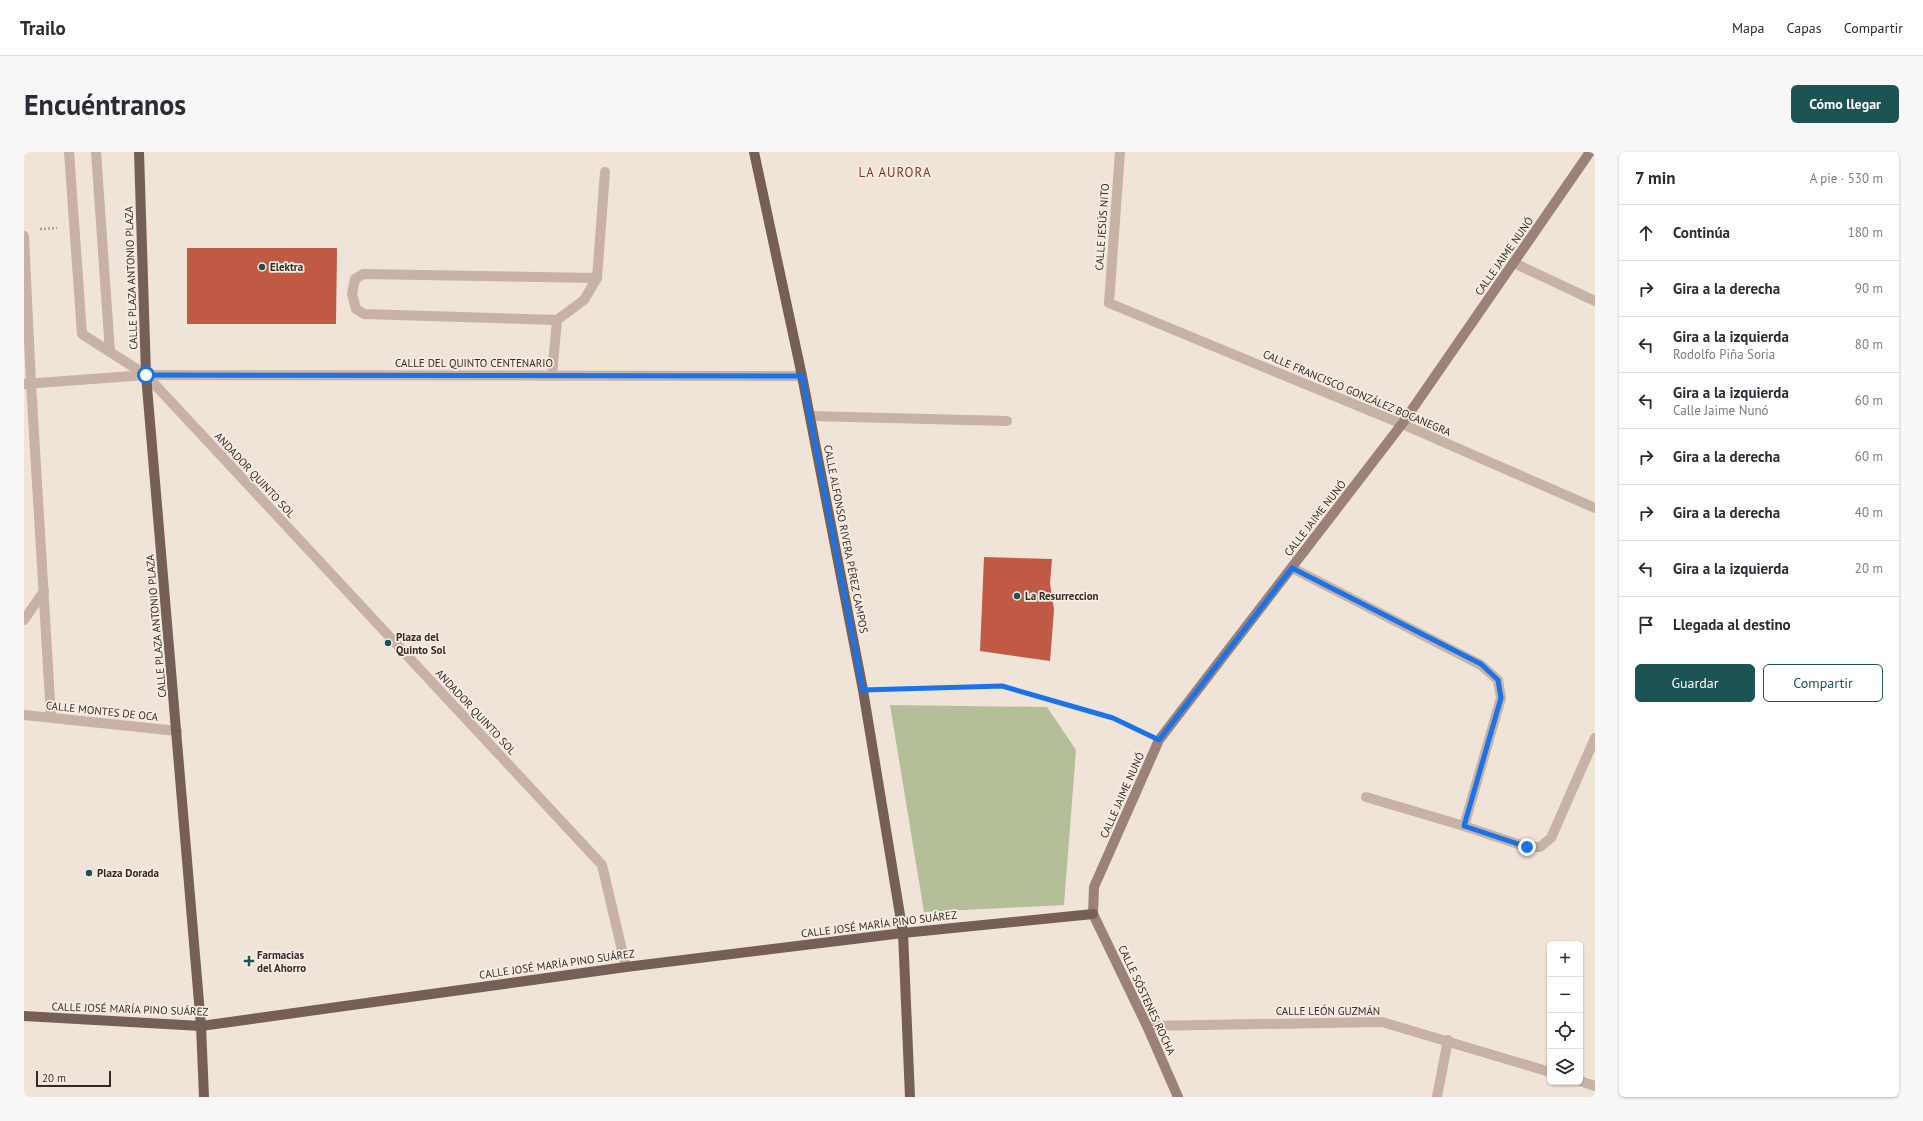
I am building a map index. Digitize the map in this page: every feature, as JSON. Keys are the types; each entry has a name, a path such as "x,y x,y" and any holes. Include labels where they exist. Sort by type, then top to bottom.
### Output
{"main road":[{"name":"CALLE PLAZA ANTONIO PLAZA","path":"139,152 146,375 201,1026 204,1097"},
{"name":"CALLE ALFONSO RIVERA PÉREZ CAMPOS","path":"754,152 802,376 863,690 903,932 910,1097"},
{"name":"CALLE JAIME NUNÓ","path":"1093,914 1094,887 1159,740 1402,424 1590,152"},
{"name":"CALLE JOSÉ MARÍA PINO SUÁREZ","path":"24,1016 201,1026 626,967 903,932 1093,914"},
{"name":"CALLE SÓSTENES ROCHA","path":"1093,914 1147,1026 1178,1097"}],"street":[{"path":"68,152 74,227"},
{"path":"96,152 110,352"},
{"name":"CALLE JESÚS NITO","path":"1109,303 1120,152"},
{"path":"597,278 363,274 355,279 352,294 356,309 364,314 556,320 584,300 597,278 605,172"},
{"name":"ANDADOR QUINTO SOL","path":"74,227 82,334 146,375 602,865 626,967"},
{"path":"24,236 27,383 44,592 51,717"},
{"path":"1514,263 1595,300"},
{"name":"CALLE FRANCISCO GONZÁLEZ BOCANEGRA","path":"1109,303 1402,424 1595,508"},
{"path":"552,376 556,320"},
{"name":"CALLE DEL QUINTO CENTENARIO","path":"27,383 146,375 802,376"},
{"path":"810,416 1007,421"},
{"path":"1292,568 1481,664 1498,680 1501,698 1464,826"},
{"path":"24,620 44,592"},
{"name":"CALLE MONTES DE OCA","path":"24,715 177,731"},
{"path":"1366,797 1464,826 1527,847 1540,847 1551,838 1595,738"},
{"name":"CALLE LEÓN GUZMÁN","path":"1147,1026 1382,1022 1448,1040 1547,1071"},
{"path":"1437,1097 1448,1040"},
{"path":"1583,1082 1595,1086"}],"path":[{"path":"38,229 74,227"},
{"path":"863,690 1002,686 1113,718 1159,740"}],"green space":[{"path":"890,705 1047,707 1076,750 1064,905 924,912"}],"building":[{"name":"Elektra","path":"187,248 337,248 336,324 187,324"},
{"name":"La Resurreccion","path":"984,557 1052,559 1050,583 1054,610 1050,661 980,651"}],"place":[{"name":"Elektra","path":"262,267"},
{"name":"La Resurreccion","path":"1017,596"},
{"name":"Plaza del Quinto Sol","path":"388,643"},
{"name":"Plaza Dorada","path":"89,873"},
{"name":"Farmacias del Ahorro","path":"249,961"}],"district":[{"name":"LA AURORA","path":"895,172"}],"route":[{"path":"146,375 802,376 863,690 1002,686 1113,718 1159,740 1292,568 1481,664 1498,680 1501,698 1464,826 1527,847"}]}
